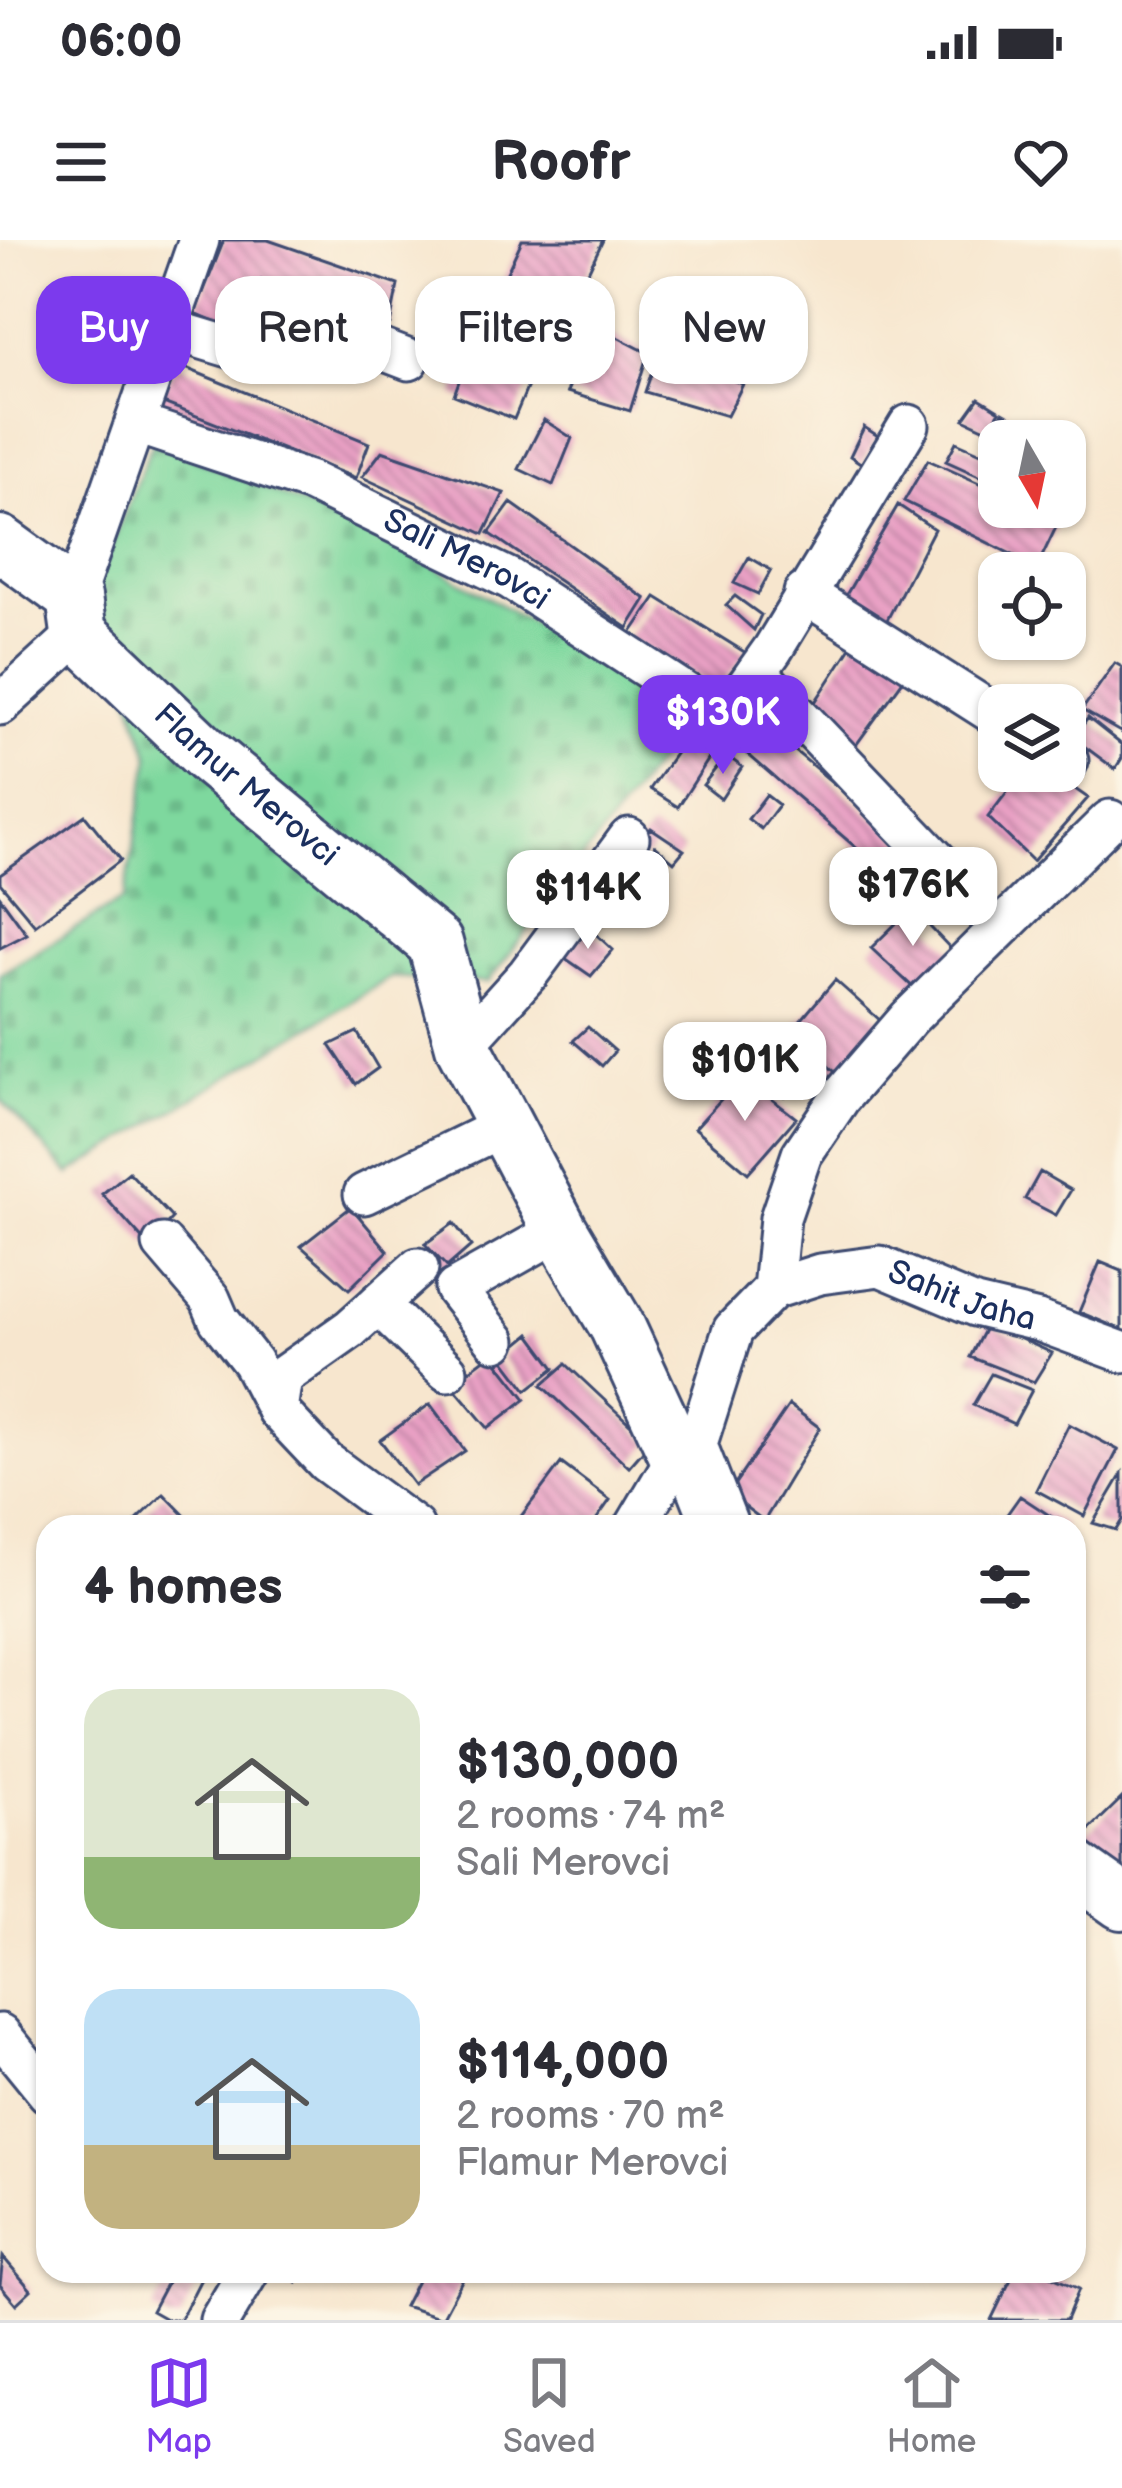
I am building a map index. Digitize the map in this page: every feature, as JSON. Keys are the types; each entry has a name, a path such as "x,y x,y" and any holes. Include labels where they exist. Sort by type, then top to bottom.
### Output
{"street":[{"path":"186,276 199,240"},
{"path":"191,336 259,356 279,310 409,360"},
{"path":"1,702 77,615 149,384"},
{"name":"Sali Merovci","path":"137,424 310,482 510,579 724,718 758,672 909,425"},
{"name":"Flamur Merovci","path":"0,543 77,615 208,756 435,943 463,1046 715,1515"},
{"path":"804,593 978,704"},
{"path":"758,672 946,870"},
{"path":"643,1515 685,1456 734,1330 773,1289 780,1218 802,1154 840,1098 910,1018 1110,820"},
{"path":"463,1046 528,974 629,838"},
{"path":"364,1195 506,1125"},
{"path":"496,1341 455,1289 560,1230"},
{"path":"163,1244 210,1299 277,1410 326,1462 398,1515"},
{"name":"Sahit Jaha","path":"773,1289 820,1274 880,1266 975,1306 1039,1321 1122,1352"},
{"path":"277,1410 282,1377 418,1268"},
{"path":"378,1304 447,1371"},
{"path":"1086,1876 1122,1902"},
{"path":"0,2034 36,2078"}],"green space":[{"path":"153,441 384,538 693,715 488,982 391,977 69,1174 0,1099 0,974 124,899 150,757 94,590"}],"building":[{"path":"224,240 268,240 372,276 215,276 215,322 195,313"},
{"path":"522,240 603,240 586,276 505,276"},
{"path":"391,283 398,285 391,319"},
{"path":"615,336 639,348 639,382 630,411 567,392 570,384 615,384"},
{"path":"191,370 215,384 369,443 356,478 158,401 166,384 191,384"},
{"path":"458,384 529,384 514,419 454,395"},
{"path":"648,384 743,384 727,416 645,392"},
{"path":"979,398 1000,411 994,420 978,420 978,425 964,419"},
{"path":"544,420 572,438 553,485 519,469"},
{"path":"864,427 878,436 862,464 850,456"},
{"path":"956,442 978,452 978,475 946,461"},
{"path":"382,451 504,493 484,534 362,477"},
{"path":"928,460 978,483 978,528 1056,528 1044,552 1007,552 904,501"},
{"path":"511,503 646,599 628,628 489,533"},
{"path":"898,505 934,529 884,626 838,609"},
{"path":"749,557 771,570 758,594 734,583"},
{"path":"735,596 761,615 754,630 726,605"},
{"path":"656,597 746,653 718,688 628,638"},
{"path":"861,632 912,668 854,748 808,713"},
{"path":"1115,663 1122,667 1122,733 1086,712 1086,704"},
{"path":"742,706 904,843 883,871 722,732"},
{"path":"700,719 722,738 678,807 650,789"},
{"path":"1086,721 1122,745 1122,758 1115,769 1086,748"},
{"path":"726,755 742,767 721,799 703,785"},
{"path":"1007,792 1079,792 1088,798 1033,861 988,817"},
{"path":"766,795 779,805 761,829 748,819"},
{"path":"85,815 121,860 35,925 0,883 0,875"},
{"path":"651,828 684,850 674,862 655,846 646,858 633,850"},
{"path":"0,897 27,934 0,948"},
{"path":"912,908 953,951 917,991 871,948"},
{"path":"587,926 613,950 591,976 562,956"},
{"path":"835,980 882,1022 835,1072 791,1032"},
{"path":"588,1027 615,1051 602,1066 573,1041"},
{"path":"357,1032 378,1068 356,1084 330,1045"},
{"path":"761,1056 796,1087 785,1097 747,1068"},
{"path":"742,1076 796,1118 748,1173 695,1128"},
{"path":"129,1172 172,1218 147,1244 102,1194"},
{"path":"1040,1172 1071,1190 1056,1215 1025,1199"},
{"path":"351,1207 388,1251 349,1289 301,1246"},
{"path":"454,1223 471,1246 447,1267 425,1244"},
{"path":"1100,1262 1122,1271 1122,1330 1079,1312"},
{"path":"987,1324 1052,1353 1034,1382 970,1357"},
{"path":"530,1334 555,1368 527,1390 502,1357"},
{"path":"491,1354 526,1399 488,1428 451,1384"},
{"path":"566,1364 650,1443 629,1467 542,1385"},
{"path":"991,1374 1032,1390 1014,1424 973,1405"},
{"path":"430,1404 465,1451 414,1485 380,1440"},
{"path":"789,1405 820,1428 768,1515 756,1515 728,1494"},
{"path":"1069,1424 1118,1450 1085,1515 1036,1490"},
{"path":"561,1463 610,1500 599,1515 522,1515"},
{"path":"1122,1474 1122,1520 1116,1530 1093,1523"},
{"path":"164,1494 184,1515 142,1515"},
{"path":"1020,1496 1049,1515 1007,1515"},
{"path":"1122,1798 1122,1881 1086,1841 1086,1833"},
{"path":"3,2257 31,2290 16,2304 0,2285"},
{"path":"167,2283 199,2283 180,2320 168,2320 152,2311"},
{"path":"416,2283 461,2283 442,2318 404,2306"},
{"path":"1009,2283 1066,2283 1079,2289 1066,2320 991,2320"}]}
